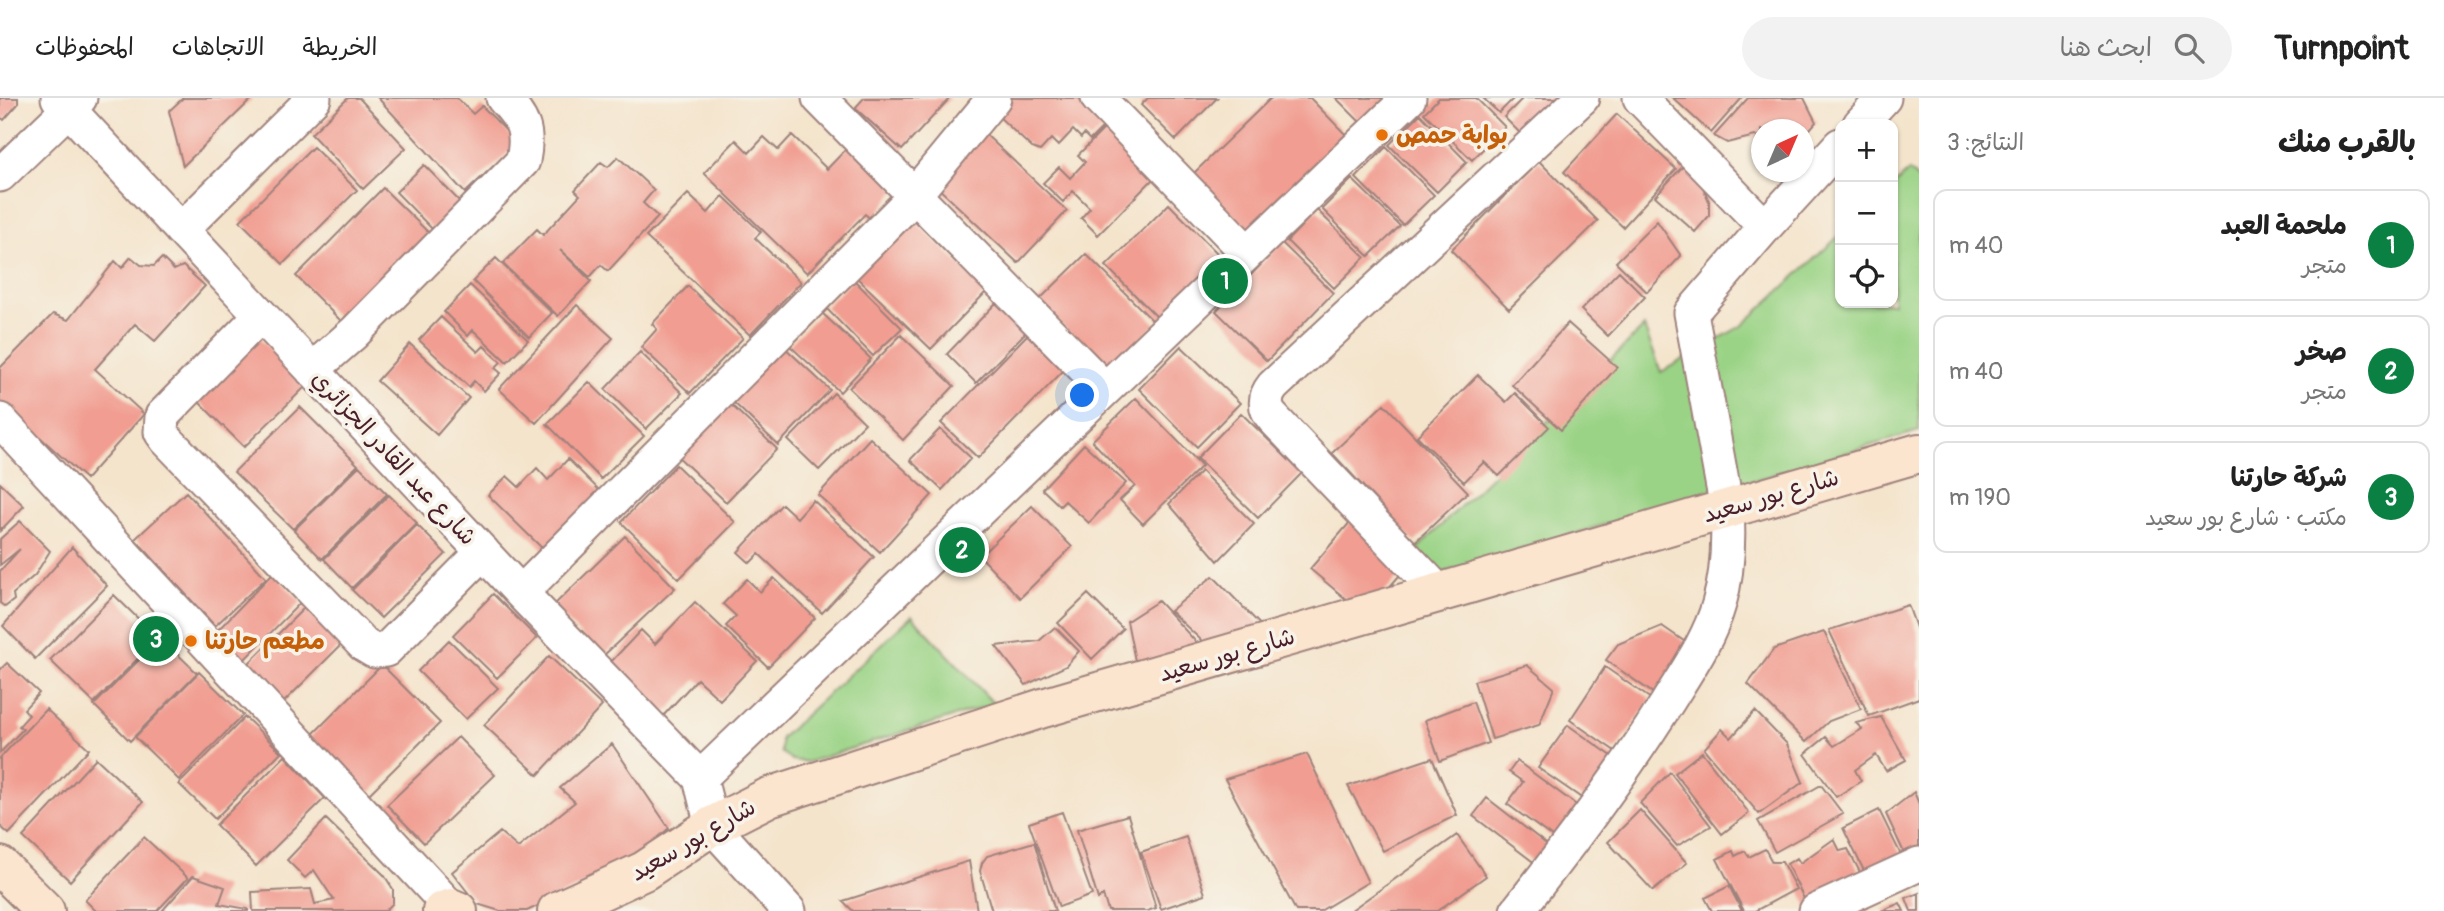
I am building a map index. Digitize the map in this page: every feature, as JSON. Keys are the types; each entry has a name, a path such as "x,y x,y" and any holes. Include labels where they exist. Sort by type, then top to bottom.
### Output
{"main road":[{"name":"شارع بور سعيد","path":"557,911 644,871 712,827 768,797 1030,712 1919,453"},
{"path":"0,866 46,911"}],"street":[{"path":"181,230 314,98"},
{"path":"312,370 354,333 523,161 527,139 518,114 503,98"},
{"path":"819,98 1105,388"},
{"path":"521,593 915,195 994,98"},
{"path":"1098,98 1247,252"},
{"path":"789,911 712,827 700,778 1409,98"},
{"path":"1440,593 1268,413 1266,398 1273,386 1583,98"},
{"path":"1640,98 1765,227"},
{"path":"1865,119 1884,98"},
{"path":"0,175 69,102"},
{"name":"شارع عبد القادر الجزائري","path":"69,102 181,230 521,593 700,778"},
{"path":"1517,911 1606,794 1650,730 1707,635 1719,605 1729,542 1727,509 1691,313 1835,150"},
{"path":"261,315 167,410 160,424 166,439 364,645 374,651 386,650 483,552"},
{"path":"0,420 450,910"},
{"path":"1816,911 1919,864"}],"green space":[{"path":"1909,171 1919,180 1919,431 1439,574 1415,551 1644,327 1661,372 1743,325 1835,240 1835,308 1898,308 1898,181"},
{"path":"912,616 994,704 808,762 792,760 781,752 781,738"}],"building":[{"path":"0,98 18,98 18,104 4,120 0,117"},
{"path":"183,98 253,98 183,166 169,111"},
{"path":"348,98 359,98 406,148 363,189 311,134"},
{"path":"378,98 457,98 473,114 482,106 518,143 465,193"},
{"path":"864,98 950,98 902,150 855,108"},
{"path":"1011,98 1079,98 1106,124 1090,140 1084,134 1081,138 1073,130 1058,146 1051,139 1040,151 1032,148 996,114"},
{"path":"1148,98 1217,98 1176,140 1141,105"},
{"path":"1271,98 1310,98 1349,138 1250,233 1193,174"},
{"path":"1336,98 1388,98 1362,124"},
{"path":"1439,98 1476,98 1505,127 1472,160 1424,113"},
{"path":"1483,98 1514,98 1499,113"},
{"path":"1523,98 1571,98 1528,141 1504,117"},
{"path":"1673,98 1742,98 1711,133"},
{"path":"1748,98 1804,98 1816,122 1814,124 1814,119 1751,119 1751,137 1727,143 1714,136"},
{"path":"1420,114 1467,162 1437,192 1389,145"},
{"path":"1617,114 1676,169 1623,227 1564,172"},
{"path":"1110,123 1160,172 1098,235 1081,218 1090,208 1073,191 1063,202 1043,183 1059,167 1070,178 1085,162 1078,155"},
{"path":"983,132 1067,211 1018,263 934,184"},
{"path":"792,135 827,169 852,143 896,190 872,220 865,214 807,273 704,173 736,140 749,153 764,137 778,150"},
{"path":"313,147 357,190 283,264 240,221"},
{"path":"1386,147 1434,195 1403,225 1356,178"},
{"path":"618,157 654,190 643,203 658,217 608,271 601,265 590,277 560,250 591,281 558,316 503,264 537,229 543,235 580,195 575,190 601,162 608,167"},
{"path":"1539,161 1598,221 1509,309 1451,250"},
{"path":"1685,164 1698,176 1709,201 1709,216 1695,232 1655,196"},
{"path":"424,165 468,210 440,237 396,192"},
{"path":"1352,179 1400,226 1369,256 1322,209"},
{"path":"383,188 434,238 347,327 296,276"},
{"path":"688,194 708,213 723,196 761,232 755,238 801,282 750,335 646,237"},
{"path":"1169,204 1223,259 1161,321 1106,266"},
{"path":"1317,210 1365,257 1334,288 1287,241"},
{"path":"909,215 987,291 931,349 852,273"},
{"path":"1657,221 1681,256 1647,292 1616,262"},
{"path":"1282,243 1333,293 1267,361 1216,311"},
{"path":"1086,254 1156,324 1108,372 1038,301"},
{"path":"131,257 141,265 154,266 162,258 174,270 183,266 205,286 155,341 135,324 95,369 144,414 86,479 40,437 29,439 0,408 0,368 53,314 68,320 115,261 122,268"},
{"path":"496,258 552,313 529,337 473,281"},
{"path":"1619,271 1645,297 1608,336 1581,310"},
{"path":"853,279 902,328 873,356 825,307"},
{"path":"470,285 528,340 507,362 473,330 468,336 444,312"},
{"path":"688,286 743,338 690,393 641,347 657,329 652,324"},
{"path":"996,303 1026,332 976,383 947,354"},
{"path":"577,305 613,338 536,423 499,389"},
{"path":"821,312 871,359 840,392 789,345"},
{"path":"441,317 478,352 484,346 501,362 495,368 501,373 484,391 474,381 469,387 419,340"},
{"path":"1568,323 1617,367 1561,430 1512,385"},
{"path":"1030,332 1067,367 978,458 941,423"},
{"path":"255,334 306,386 244,447 193,396"},
{"path":"901,335 954,386 903,440 849,388"},
{"path":"780,343 830,390 778,445 728,397"},
{"path":"410,344 469,398 437,435 377,381"},
{"path":"1181,346 1240,403 1197,447 1139,389"},
{"path":"640,352 682,393 646,429 605,389"},
{"path":"1478,375 1506,402 1515,393 1549,427 1499,476 1484,462 1464,482 1417,436"},
{"path":"589,382 644,436 601,479 547,424"},
{"path":"834,393 865,423 819,470 788,440"},
{"path":"724,398 777,449 726,502 672,451"},
{"path":"1136,398 1202,466 1143,524 1120,500 1135,486 1092,441"},
{"path":"1384,404 1468,492 1415,542 1332,453"},
{"path":"300,407 358,465 293,529 234,472"},
{"path":"1241,413 1302,473 1258,518 1197,458"},
{"path":"940,429 971,458 942,490 910,460"},
{"path":"870,438 932,495 880,552 818,495"},
{"path":"1084,444 1126,483 1089,523 1065,501 1060,506 1042,489"},
{"path":"568,459 602,493 545,551 488,495 507,476 519,487 537,468 548,480"},
{"path":"676,465 735,522 679,579 621,522"},
{"path":"359,466 387,494 322,559 294,530"},
{"path":"1201,471 1254,524 1218,561 1169,504"},
{"path":"0,483 24,506 0,531"},
{"path":"186,492 266,578 215,626 135,539"},
{"path":"389,495 417,523 352,588 324,559"},
{"path":"813,500 874,557 822,613 759,554 750,563 738,552 782,504 797,518"},
{"path":"1032,506 1072,547 1020,598 980,556"},
{"path":"20,521 50,551 35,575 13,594 14,600 5,607 0,603 0,571 20,549 0,565 0,539"},
{"path":"1351,521 1406,568 1365,615 1310,569"},
{"path":"417,525 446,554 381,618 352,590"},
{"path":"625,536 675,588 602,657 553,606"},
{"path":"72,547 107,586 35,659 3,626"},
{"path":"273,573 301,602 241,663 213,635"},
{"path":"1213,576 1272,637 1216,654 1170,611"},
{"path":"774,578 815,618 768,667 726,626 736,616 723,604 747,579 760,592"},
{"path":"493,594 537,638 497,678 453,635"},
{"path":"1088,594 1123,629 1092,659 1058,623"},
{"path":"114,595 158,638 94,703 50,660"},
{"path":"1158,601 1198,644 1136,666 1127,621"},
{"path":"695,602 757,661 720,700 697,679 663,716 608,665 641,630 655,644"},
{"path":"1908,605 1919,636 1919,698 1869,716 1829,630"},
{"path":"306,606 343,643 279,707 242,670"},
{"path":"1662,626 1694,648 1660,698 1606,660 1618,644"},
{"path":"1055,627 1079,651 1066,666 1026,685 996,646 1039,641"},
{"path":"1824,632 1861,709 1829,721 1806,742 1748,684 1774,649"},
{"path":"161,638 197,673 130,741 94,705"},
{"path":"449,640 498,688 466,719 418,671"},
{"path":"549,656 602,706 538,775 484,725"},
{"path":"7,663 39,693 24,709 29,715 19,726 23,729 0,753 0,670"},
{"path":"382,665 440,723 368,795 310,737"},
{"path":"1527,665 1554,688 1539,725 1492,739 1474,681"},
{"path":"1605,667 1651,699 1615,751 1570,720"},
{"path":"199,672 243,715 179,780 135,737"},
{"path":"1473,702 1488,743 1440,761 1425,720"},
{"path":"46,709 89,749 9,834 0,826 0,758"},
{"path":"1755,711 1787,744 1803,782 1759,814 1704,749 1722,729 1731,738"},
{"path":"245,717 281,752 215,819 179,784"},
{"path":"1881,717 1906,760 1886,771 1876,755 1855,770 1861,781 1836,797 1805,754 1826,737 1834,746 1862,729 1856,723"},
{"path":"1568,725 1616,759 1586,801 1538,768"},
{"path":"458,737 495,775 424,843 387,805"},
{"path":"612,744 669,828 631,862 527,911 500,911 477,904 452,872 500,832 518,848 575,802 560,788"},
{"path":"1702,752 1749,813 1722,834 1675,773"},
{"path":"1307,754 1368,882 1320,911 1296,911 1225,779"},
{"path":"285,756 325,798 256,866 216,825"},
{"path":"96,758 143,802 70,881 23,837"},
{"path":"1432,758 1457,815 1383,851 1348,786"},
{"path":"1517,761 1579,807 1555,839 1507,804 1523,782 1509,772"},
{"path":"1670,772 1711,826 1677,846 1640,803"},
{"path":"1821,785 1843,814 1775,852 1758,821"},
{"path":"1914,792 1919,804 1919,851 1906,857 1886,814"},
{"path":"1487,798 1550,847 1536,864 1473,816"},
{"path":"1640,810 1687,863 1653,891 1608,842"},
{"path":"1879,810 1904,861 1868,879 1843,828"},
{"path":"1062,812 1092,895 1059,907 1029,823"},
{"path":"1128,815 1156,908 1147,911 1108,911 1103,895 1098,899 1077,830"},
{"path":"326,819 384,875 393,889 393,903 385,911 253,911 252,892 311,889 315,904 334,900 314,870 305,878 287,860"},
{"path":"1457,835 1486,876 1437,911 1350,911"},
{"path":"144,837 188,878 157,911 96,911 85,900"},
{"path":"1186,837 1205,894 1161,909 1141,852"},
{"path":"1834,839 1840,851 1848,849 1864,880 1808,907 1787,864 1797,858 1800,863"},
{"path":"1034,842 1055,911 992,911 980,871 982,863 987,856"},
{"path":"1765,849 1772,862 1782,862 1796,889 1755,911 1744,911 1717,859 1733,851 1735,856 1745,851 1749,857"},
{"path":"969,861 977,911 853,911 843,901"},
{"path":"193,876 225,887 219,904 248,911 162,911"},
{"path":"1729,886 1742,911 1712,911 1705,898"},
{"path":"1919,893 1919,911 1911,911 1906,898"},
{"path":"1900,903 1904,911 1881,911"}],"place":[{"name":"بوابة حمص","path":"1382,135"},
{"name":"ملحمة العبد","path":"1225,281"},
{"name":"صخر","path":"962,550"},
{"name":"شركة حارتنا","path":"156,639"},
{"name":"مطعم حارتنا","path":"191,641"}]}
